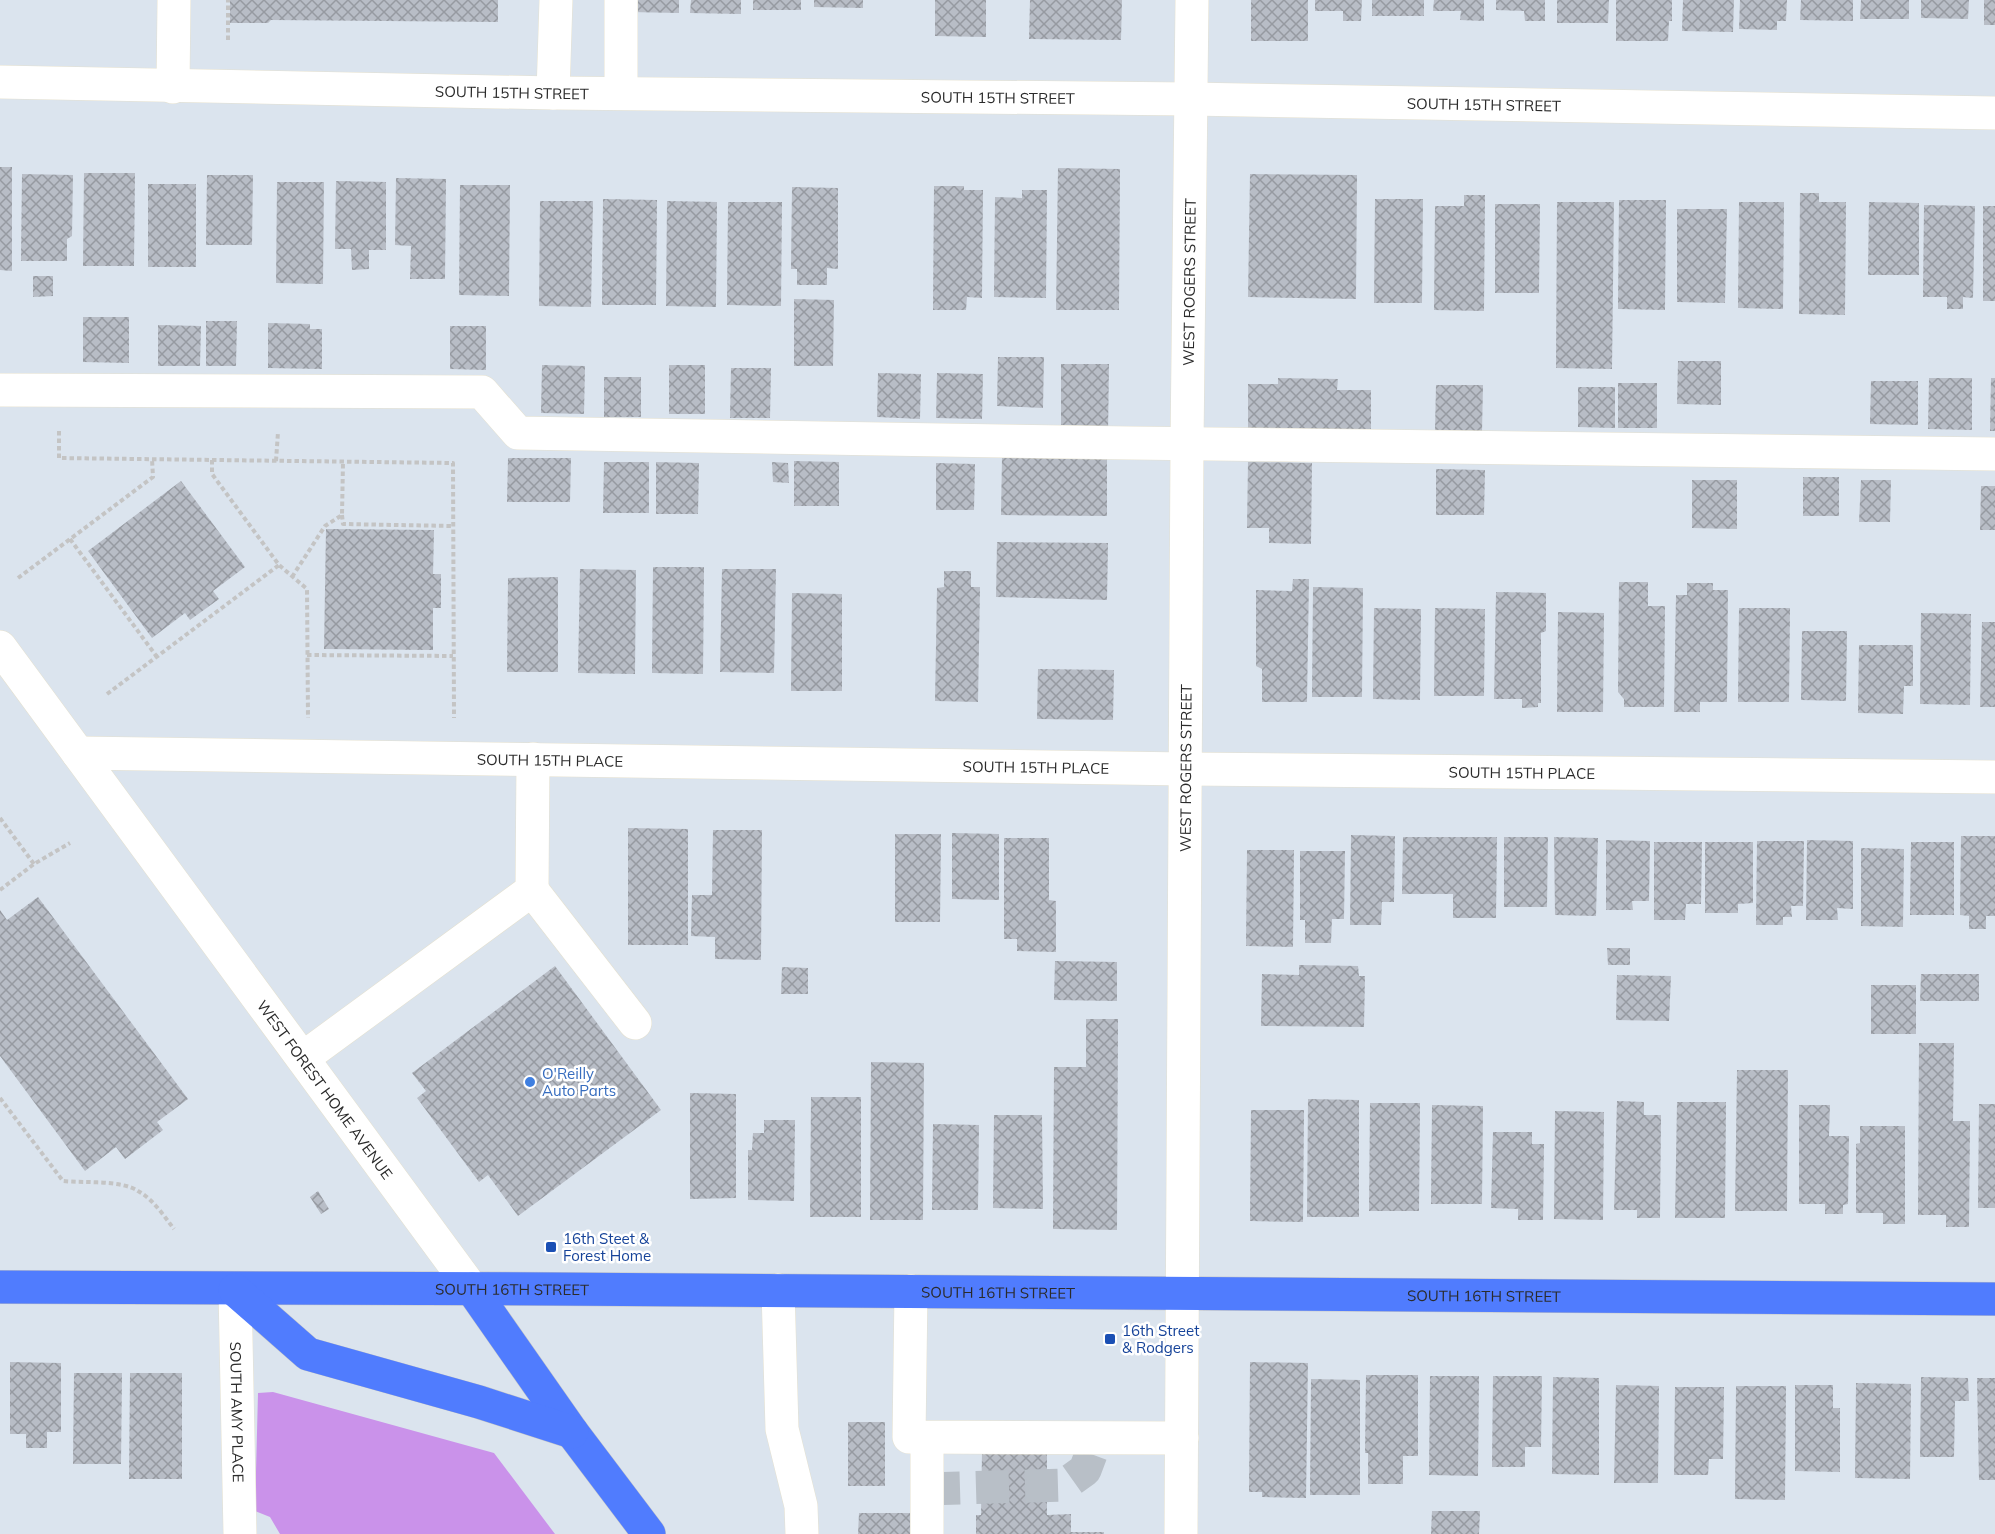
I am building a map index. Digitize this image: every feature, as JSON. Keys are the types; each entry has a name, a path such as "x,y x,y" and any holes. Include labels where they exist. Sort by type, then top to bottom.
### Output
{"main road":[{"name":"SOUTH 16TH STREET","path":"0,1287 1995,1299"},
{"name":"WEST FOREST HOME AVENUE","path":"472,1289 572,1432 648,1534"},
{"path":"235,1290 308,1354 479,1402 572,1432"}],"street":[{"path":"173,87 174,0"},
{"path":"553,93 556,0"},
{"path":"621,0 621,93"},
{"name":"WEST ROGERS STREET","path":"1181,1534 1187,444 1192,0"},
{"name":"SOUTH 15TH STREET","path":"0,82 553,93 1190,99 1995,113"},
{"path":"0,390 482,392 518,433 1995,454"},
{"name":"WEST FOREST HOME AVENUE","path":"0,647 472,1289"},
{"name":"SOUTH 15TH PLACE","path":"78,753 1186,769 1995,777"},
{"path":"533,759 532,890 635,1023"},
{"path":"303,1058 532,890"},
{"name":"SOUTH AMY PLACE","path":"235,1290 240,1534"},
{"path":"778,1290 782,1429 801,1506 802,1534"},
{"path":"911,1291 909,1437 1182,1438"},
{"path":"927,1438 927,1534"}],"path":[{"path":"228,0 228,40"},
{"path":"58,458 453,463 454,722"},
{"path":"18,578 153,477 153,459"},
{"path":"212,460 212,474 279,566 307,589 308,720"},
{"path":"343,462 343,524 452,525"},
{"path":"292,577 325,526 342,515"},
{"path":"70,539 157,657"},
{"path":"107,694 279,566"},
{"path":"308,655 453,656"},
{"path":"0,818 34,864"},
{"path":"0,890 34,864 70,843"},
{"path":"0,1098 63,1181 85,1184 119,1184 138,1190 157,1207 174,1229"}],"shaded area":[{"path":"273,1392 494,1453 555,1534 280,1534 270,1517 255,1511 258,1393"}],"building":[{"path":"230,0 498,0 498,22 271,20 268,23 230,23"},
{"path":"629,0 679,0 679,13 629,12"},
{"path":"691,0 741,0 741,14 690,13"},
{"path":"753,0 801,0 801,10 753,10"},
{"path":"814,0 863,0 863,8 814,7"},
{"path":"935,0 986,0 986,37 935,36"},
{"path":"1030,0 1122,0 1121,40 1029,39"},
{"path":"1251,0 1308,0 1308,41 1251,41"},
{"path":"1315,0 1362,0 1361,21 1343,21 1343,11 1315,11"},
{"path":"1372,0 1424,0 1424,16 1372,16"},
{"path":"1434,0 1484,0 1484,21 1460,20 1461,11 1433,11"},
{"path":"1496,0 1545,0 1545,21 1525,21 1524,11 1496,10"},
{"path":"1557,0 1609,0 1608,23 1557,23"},
{"path":"1616,0 1672,0 1672,21 1669,21 1668,41 1616,41"},
{"path":"1683,0 1734,0 1733,32 1682,31"},
{"path":"1740,0 1787,0 1786,21 1777,21 1777,30 1739,29"},
{"path":"1801,0 1853,0 1853,21 1800,20"},
{"path":"1861,0 1909,0 1909,19 1860,19"},
{"path":"1921,0 1969,0 1968,19 1921,18"},
{"path":"1984,0 1995,0 1995,25 1984,25"},
{"path":"0,167 12,167 12,271 0,270"},
{"path":"1058,168 1120,169 1119,310 1056,310"},
{"path":"84,173 135,173 134,266 83,266"},
{"path":"22,174 73,175 72,236 67,239 67,261 21,261"},
{"path":"1250,174 1357,175 1356,299 1248,297"},
{"path":"207,175 253,175 252,245 206,245"},
{"path":"396,178 446,179 445,279 410,279 411,246 395,245"},
{"path":"336,181 386,182 386,250 369,250 369,269 352,270 351,249 335,249"},
{"path":"277,182 324,182 323,284 276,283"},
{"path":"148,184 196,184 196,267 148,267"},
{"path":"460,185 510,185 509,296 459,295"},
{"path":"934,186 964,186 964,190 983,190 982,298 967,297 966,310 933,310"},
{"path":"792,187 838,188 838,269 827,268 827,285 797,285 797,269 791,269"},
{"path":"1022,190 1047,190 1046,298 994,297 995,197 1022,198"},
{"path":"1800,193 1819,193 1819,202 1846,202 1845,315 1799,314"},
{"path":"1464,195 1485,195 1484,311 1434,310 1435,206 1464,206"},
{"path":"603,199 657,200 656,305 602,305"},
{"path":"1375,199 1423,199 1422,303 1374,303"},
{"path":"1619,200 1666,200 1665,310 1618,309"},
{"path":"540,201 593,201 591,307 539,306"},
{"path":"667,201 717,202 716,307 666,306"},
{"path":"728,202 782,202 781,306 727,305"},
{"path":"1557,202 1614,202 1612,369 1556,368"},
{"path":"1739,202 1784,202 1783,309 1738,308"},
{"path":"1869,202 1919,203 1919,275 1868,275"},
{"path":"1495,204 1540,204 1539,293 1495,293"},
{"path":"1924,205 1975,206 1973,298 1963,297 1963,309 1947,309 1947,297 1923,297"},
{"path":"1983,206 1995,206 1995,301 1983,301"},
{"path":"1677,209 1727,209 1725,303 1677,302"},
{"path":"33,276 53,276 53,296 33,297"},
{"path":"794,299 834,300 833,366 794,366"},
{"path":"83,317 129,317 129,363 83,362"},
{"path":"206,321 237,321 236,366 206,366"},
{"path":"268,323 310,324 310,329 322,329 322,369 268,368"},
{"path":"158,325 201,326 200,366 158,366"},
{"path":"450,326 486,326 486,370 450,369"},
{"path":"998,357 1044,357 1043,408 997,406"},
{"path":"1678,361 1721,361 1721,405 1677,404"},
{"path":"1061,364 1109,364 1108,434 1061,433"},
{"path":"542,365 585,366 584,414 541,413"},
{"path":"669,365 705,365 705,414 669,414"},
{"path":"731,368 771,368 770,418 730,418"},
{"path":"878,373 921,374 920,419 877,417"},
{"path":"937,373 983,374 982,419 936,418"},
{"path":"604,377 641,377 641,417 604,417"},
{"path":"1278,378 1338,379 1337,390 1371,390 1371,434 1248,433 1248,384 1278,384"},
{"path":"1929,378 1972,378 1972,430 1928,429"},
{"path":"1991,378 1995,378 1995,431 1990,431"},
{"path":"1871,381 1918,381 1918,425 1870,424"},
{"path":"1618,383 1657,383 1657,428 1618,428"},
{"path":"1436,385 1483,385 1482,432 1435,431"},
{"path":"1578,387 1615,387 1615,428 1578,427"},
{"path":"1002,457 1107,458 1107,516 1001,515"},
{"path":"508,458 571,458 570,502 507,502"},
{"path":"794,461 839,462 839,506 794,506"},
{"path":"604,462 649,462 649,513 603,513"},
{"path":"656,462 699,463 698,514 656,514"},
{"path":"772,462 788,463 789,483 773,482"},
{"path":"1248,462 1312,463 1311,544 1269,543 1269,528 1247,528"},
{"path":"936,463 975,464 974,510 936,510"},
{"path":"1436,469 1485,470 1484,515 1436,515"},
{"path":"1803,477 1839,477 1839,516 1803,516"},
{"path":"1692,480 1737,480 1737,529 1692,528"},
{"path":"1861,480 1891,480 1890,522 1859,522"},
{"path":"181,481 245,567 213,591 219,599 190,620 185,613 152,638 88,551"},
{"path":"1981,486 1995,486 1995,530 1980,530"},
{"path":"326,529 434,530 433,574 441,574 441,608 433,608 433,650 324,649"},
{"path":"997,542 1108,543 1107,600 996,597"},
{"path":"653,567 704,567 703,674 652,673"},
{"path":"580,569 636,570 635,674 578,673"},
{"path":"722,569 776,569 774,673 720,672"},
{"path":"944,571 971,571 971,587 980,587 978,702 935,701 937,588 944,587"},
{"path":"558,577 558,672 507,672 508,578"},
{"path":"1293,579 1309,579 1307,702 1262,702 1262,669 1256,666 1256,590 1292,591"},
{"path":"1619,582 1648,582 1648,606 1665,606 1664,707 1624,707 1624,699 1618,692"},
{"path":"1687,583 1713,583 1713,590 1728,590 1727,702 1700,702 1700,712 1674,712 1676,595 1687,595"},
{"path":"1313,587 1363,588 1362,697 1312,697"},
{"path":"1496,592 1546,593 1546,631 1541,633 1541,703 1538,703 1538,707 1522,708 1522,699 1494,699"},
{"path":"792,593 842,594 842,691 791,691"},
{"path":"1374,608 1421,609 1420,700 1373,699"},
{"path":"1435,608 1485,609 1484,696 1434,696"},
{"path":"1739,608 1790,608 1789,702 1738,702"},
{"path":"1558,612 1604,613 1603,712 1557,712"},
{"path":"1921,613 1971,614 1970,705 1920,704"},
{"path":"1982,622 1995,622 1995,707 1980,707"},
{"path":"1802,631 1847,631 1846,701 1801,700"},
{"path":"1859,645 1913,645 1913,686 1904,686 1903,714 1858,713"},
{"path":"1038,669 1114,670 1113,720 1037,719"},
{"path":"628,828 688,829 688,945 628,945"},
{"path":"713,830 762,830 761,960 715,959 715,937 691,936 692,895 712,895"},
{"path":"952,833 999,834 999,900 952,899"},
{"path":"895,834 941,834 940,922 895,922"},
{"path":"1351,835 1395,836 1394,902 1382,902 1381,925 1350,925"},
{"path":"1961,836 1995,836 1995,916 1986,916 1986,929 1969,929 1969,916 1960,915"},
{"path":"1403,837 1497,837 1496,918 1453,918 1453,894 1402,894"},
{"path":"1504,837 1548,837 1547,907 1504,907"},
{"path":"1554,837 1598,838 1596,916 1555,915"},
{"path":"1004,838 1049,838 1049,900 1056,901 1056,952 1017,951 1017,939 1004,939"},
{"path":"1606,840 1650,841 1649,901 1632,901 1633,910 1606,910"},
{"path":"1807,840 1853,841 1853,909 1837,908 1838,920 1806,920"},
{"path":"1757,841 1804,841 1803,906 1791,906 1792,917 1783,917 1783,925 1756,925"},
{"path":"1654,842 1702,842 1701,904 1686,904 1685,920 1654,920"},
{"path":"1705,842 1753,842 1753,903 1738,904 1738,913 1705,913"},
{"path":"1911,842 1954,842 1954,915 1910,915"},
{"path":"1861,848 1904,849 1903,927 1861,926"},
{"path":"1247,850 1294,850 1293,947 1246,946"},
{"path":"1300,851 1345,851 1344,919 1332,919 1331,943 1305,943 1305,920 1300,920"},
{"path":"38,897 188,1099 157,1122 163,1130 125,1159 116,1147 85,1171 0,1056 0,910 7,920"},
{"path":"1607,948 1630,948 1630,965 1608,965"},
{"path":"1055,961 1117,962 1117,1001 1054,1000"},
{"path":"1299,965 1358,966 1359,976 1365,976 1364,1027 1261,1026 1262,974 1299,975"},
{"name":"O'Reilly Auto Parts","path":"555,966 661,1110 518,1216 488,1175 479,1182 417,1098 426,1091 412,1073"},
{"path":"782,967 808,968 808,994 781,994"},
{"path":"1921,974 1979,974 1979,1001 1920,1001"},
{"path":"1617,975 1671,976 1669,1021 1616,1020"},
{"path":"1871,985 1916,985 1916,1034 1871,1034"},
{"path":"1086,1019 1118,1019 1117,1230 1053,1229 1054,1067 1086,1067"},
{"path":"1919,1043 1954,1043 1953,1121 1970,1121 1969,1227 1946,1227 1946,1215 1918,1215"},
{"path":"871,1062 924,1063 923,1220 870,1220"},
{"path":"1737,1070 1788,1070 1787,1211 1735,1211"},
{"path":"690,1093 736,1094 736,1198 690,1199"},
{"path":"811,1097 861,1097 861,1217 810,1217"},
{"path":"1308,1099 1359,1100 1359,1217 1307,1217"},
{"path":"1617,1101 1644,1102 1644,1115 1661,1115 1660,1218 1637,1218 1637,1210 1614,1210"},
{"path":"1677,1102 1726,1102 1725,1218 1675,1218"},
{"path":"1370,1103 1420,1103 1419,1211 1369,1211"},
{"path":"1979,1104 1995,1104 1995,1208 1978,1208"},
{"path":"1432,1105 1483,1106 1482,1204 1431,1204"},
{"path":"1799,1105 1830,1105 1829,1136 1849,1136 1848,1204 1843,1205 1843,1214 1825,1214 1825,1204 1799,1204"},
{"path":"1251,1110 1304,1110 1303,1222 1250,1221"},
{"path":"1555,1111 1604,1112 1603,1220 1554,1219"},
{"path":"994,1115 1042,1115 1043,1209 993,1208"},
{"path":"764,1120 795,1120 794,1201 748,1200 748,1150 752,1150 753,1133 764,1133"},
{"path":"933,1124 979,1125 978,1210 932,1210"},
{"path":"1860,1126 1905,1126 1905,1224 1883,1224 1883,1213 1856,1213 1856,1144 1860,1143"},
{"path":"1493,1132 1532,1132 1532,1144 1544,1144 1543,1220 1518,1220 1518,1209 1491,1208"},
{"path":"318,1191 329,1209 321,1214 310,1197"},
{"path":"10,1362 61,1363 61,1432 47,1432 47,1448 26,1448 26,1434 10,1434"},
{"path":"1250,1362 1308,1363 1306,1498 1262,1497 1262,1492 1249,1492"},
{"path":"74,1373 122,1373 121,1464 73,1464"},
{"path":"130,1373 182,1373 182,1479 129,1479"},
{"path":"1366,1375 1418,1375 1418,1456 1403,1456 1403,1484 1368,1484 1368,1453 1365,1453"},
{"path":"1430,1376 1479,1376 1478,1476 1429,1475"},
{"path":"1493,1376 1542,1376 1541,1447 1525,1447 1525,1467 1492,1467"},
{"path":"1553,1377 1599,1378 1599,1475 1552,1474"},
{"path":"1921,1377 1968,1378 1969,1401 1955,1401 1954,1457 1920,1457"},
{"path":"1977,1378 1995,1378 1995,1480 1979,1480"},
{"path":"1311,1379 1360,1380 1360,1495 1310,1495"},
{"path":"1856,1383 1911,1384 1910,1479 1855,1478"},
{"path":"1616,1385 1659,1386 1658,1483 1614,1483"},
{"path":"1795,1385 1833,1385 1833,1408 1840,1408 1840,1472 1795,1471"},
{"path":"1736,1386 1786,1386 1785,1500 1735,1499"},
{"path":"1675,1387 1724,1387 1723,1459 1709,1459 1708,1475 1674,1475"},
{"path":"848,1422 885,1422 885,1486 848,1486"},
{"path":"982,1452 1047,1452 1047,1515 1071,1514 1071,1532 1104,1532 1104,1534 976,1534 976,1515 981,1515"},
{"path":"1432,1511 1480,1511 1479,1534 1431,1534"},
{"path":"859,1513 921,1513 921,1534 858,1534"}],"tunnel":[{"path":"927,1489 1064,1485 1085,1470 1097,1438"}],"place":[{"name":"O'Reilly Auto Parts","path":"530,1082"},
{"name":"16th Steet & Forest Home","path":"551,1247"},
{"name":"16th Street & Rodgers","path":"1110,1339"}]}
